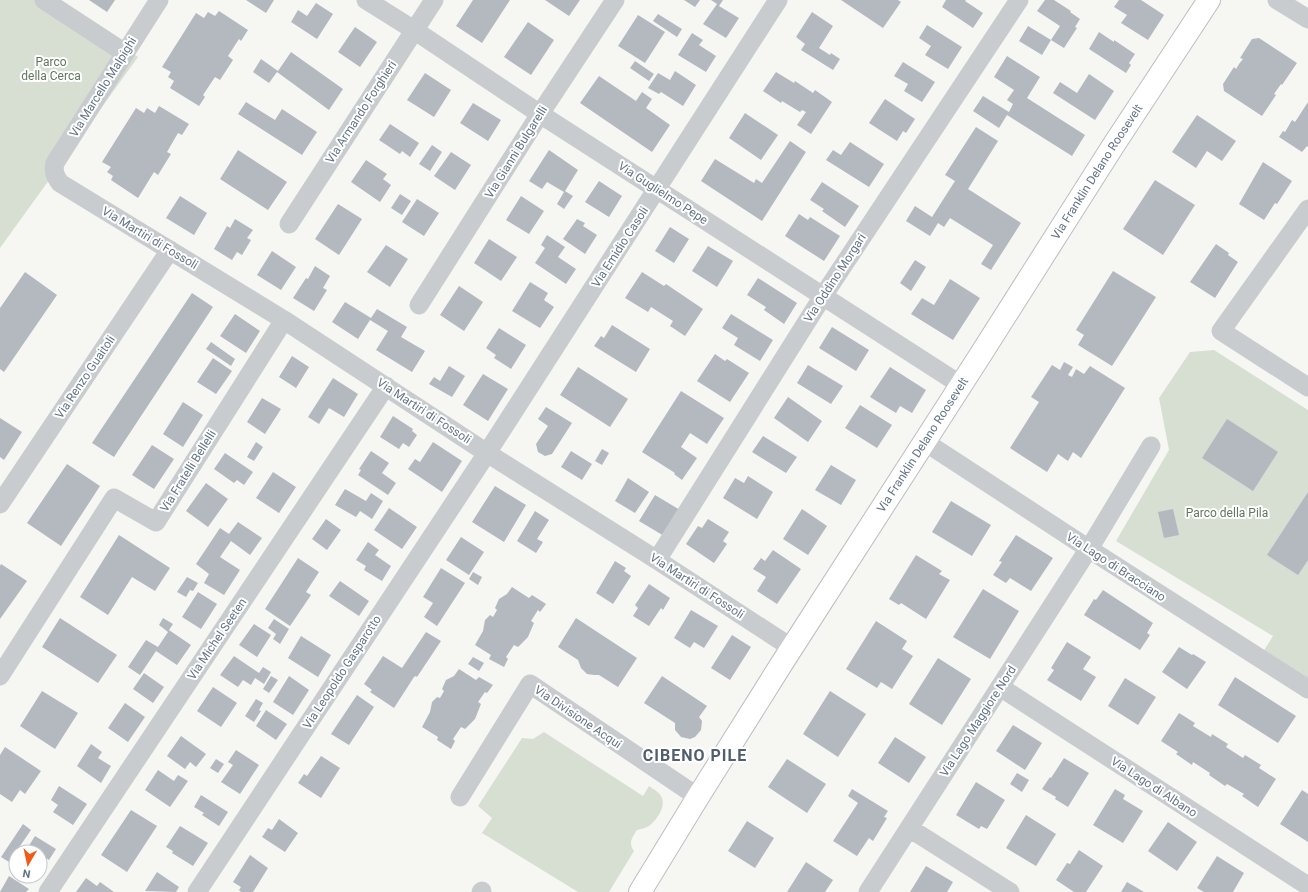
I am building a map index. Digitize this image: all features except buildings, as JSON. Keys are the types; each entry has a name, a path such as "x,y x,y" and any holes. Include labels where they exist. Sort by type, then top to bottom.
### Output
{"main road":[{"name":"Via Franklin Delano Roosevelt","path":"640,892 698,796 792,648 1113,146 1209,0"}],"street":[{"path":"44,0 125,53"},
{"name":"Via Marcello Malpighi","path":"55,177 55,163 159,0"},
{"name":"Via Guglielmo Pepe","path":"366,0 961,385"},
{"name":"Via Armando Forghieri","path":"289,224 434,0"},
{"name":"Via Gianni Bulgarelli","path":"419,305 540,114 615,0"},
{"name":"Via Emidio Casoli","path":"487,453 778,0"},
{"name":"Via Oddino Morgari","path":"657,560 823,296 1018,0"},
{"path":"1277,0 1308,19"},
{"name":"Via Martiri di Fossoli","path":"55,177 60,184 284,320 487,453 657,560 792,648"},
{"path":"1308,209 1221,332 1308,387"},
{"name":"Via Renzo Guaitoli","path":"0,504 170,250"},
{"name":"Via Fratelli Bellelli","path":"0,676 114,498 156,522 284,320"},
{"name":"Via Michel Seeten","path":"48,892 386,386"},
{"name":"Via Lago di Bracciano","path":"925,442 1088,549 1308,689"},
{"name":"Via Lago Maggiore Nord","path":"868,892 1088,549 1151,446"},
{"name":"Via Leopoldo Gasparotto","path":"197,892 487,453"},
{"name":"Via Divisione Acqui","path":"460,797 530,684 698,796"},
{"name":"Via Lago di Albano","path":"1000,687 1308,886"},
{"path":"909,828 1010,892"}],"green space":[{"name":"Parco della Cerca","path":"0,0 50,0 138,57 0,248"},
{"name":"Parco della Pila","path":"1214,350 1308,410 1308,687 1260,657 1273,636 1116,541 1169,450 1159,398 1190,352"},
{"path":"544,732 643,796 649,786 657,791 663,800 662,808 655,820 649,826 637,830 632,838 631,845 634,851 609,892 578,892 482,833 492,818 478,806 522,738 533,739"}],"district":[{"name":"CIBENO PILE","path":"695,755"}]}
